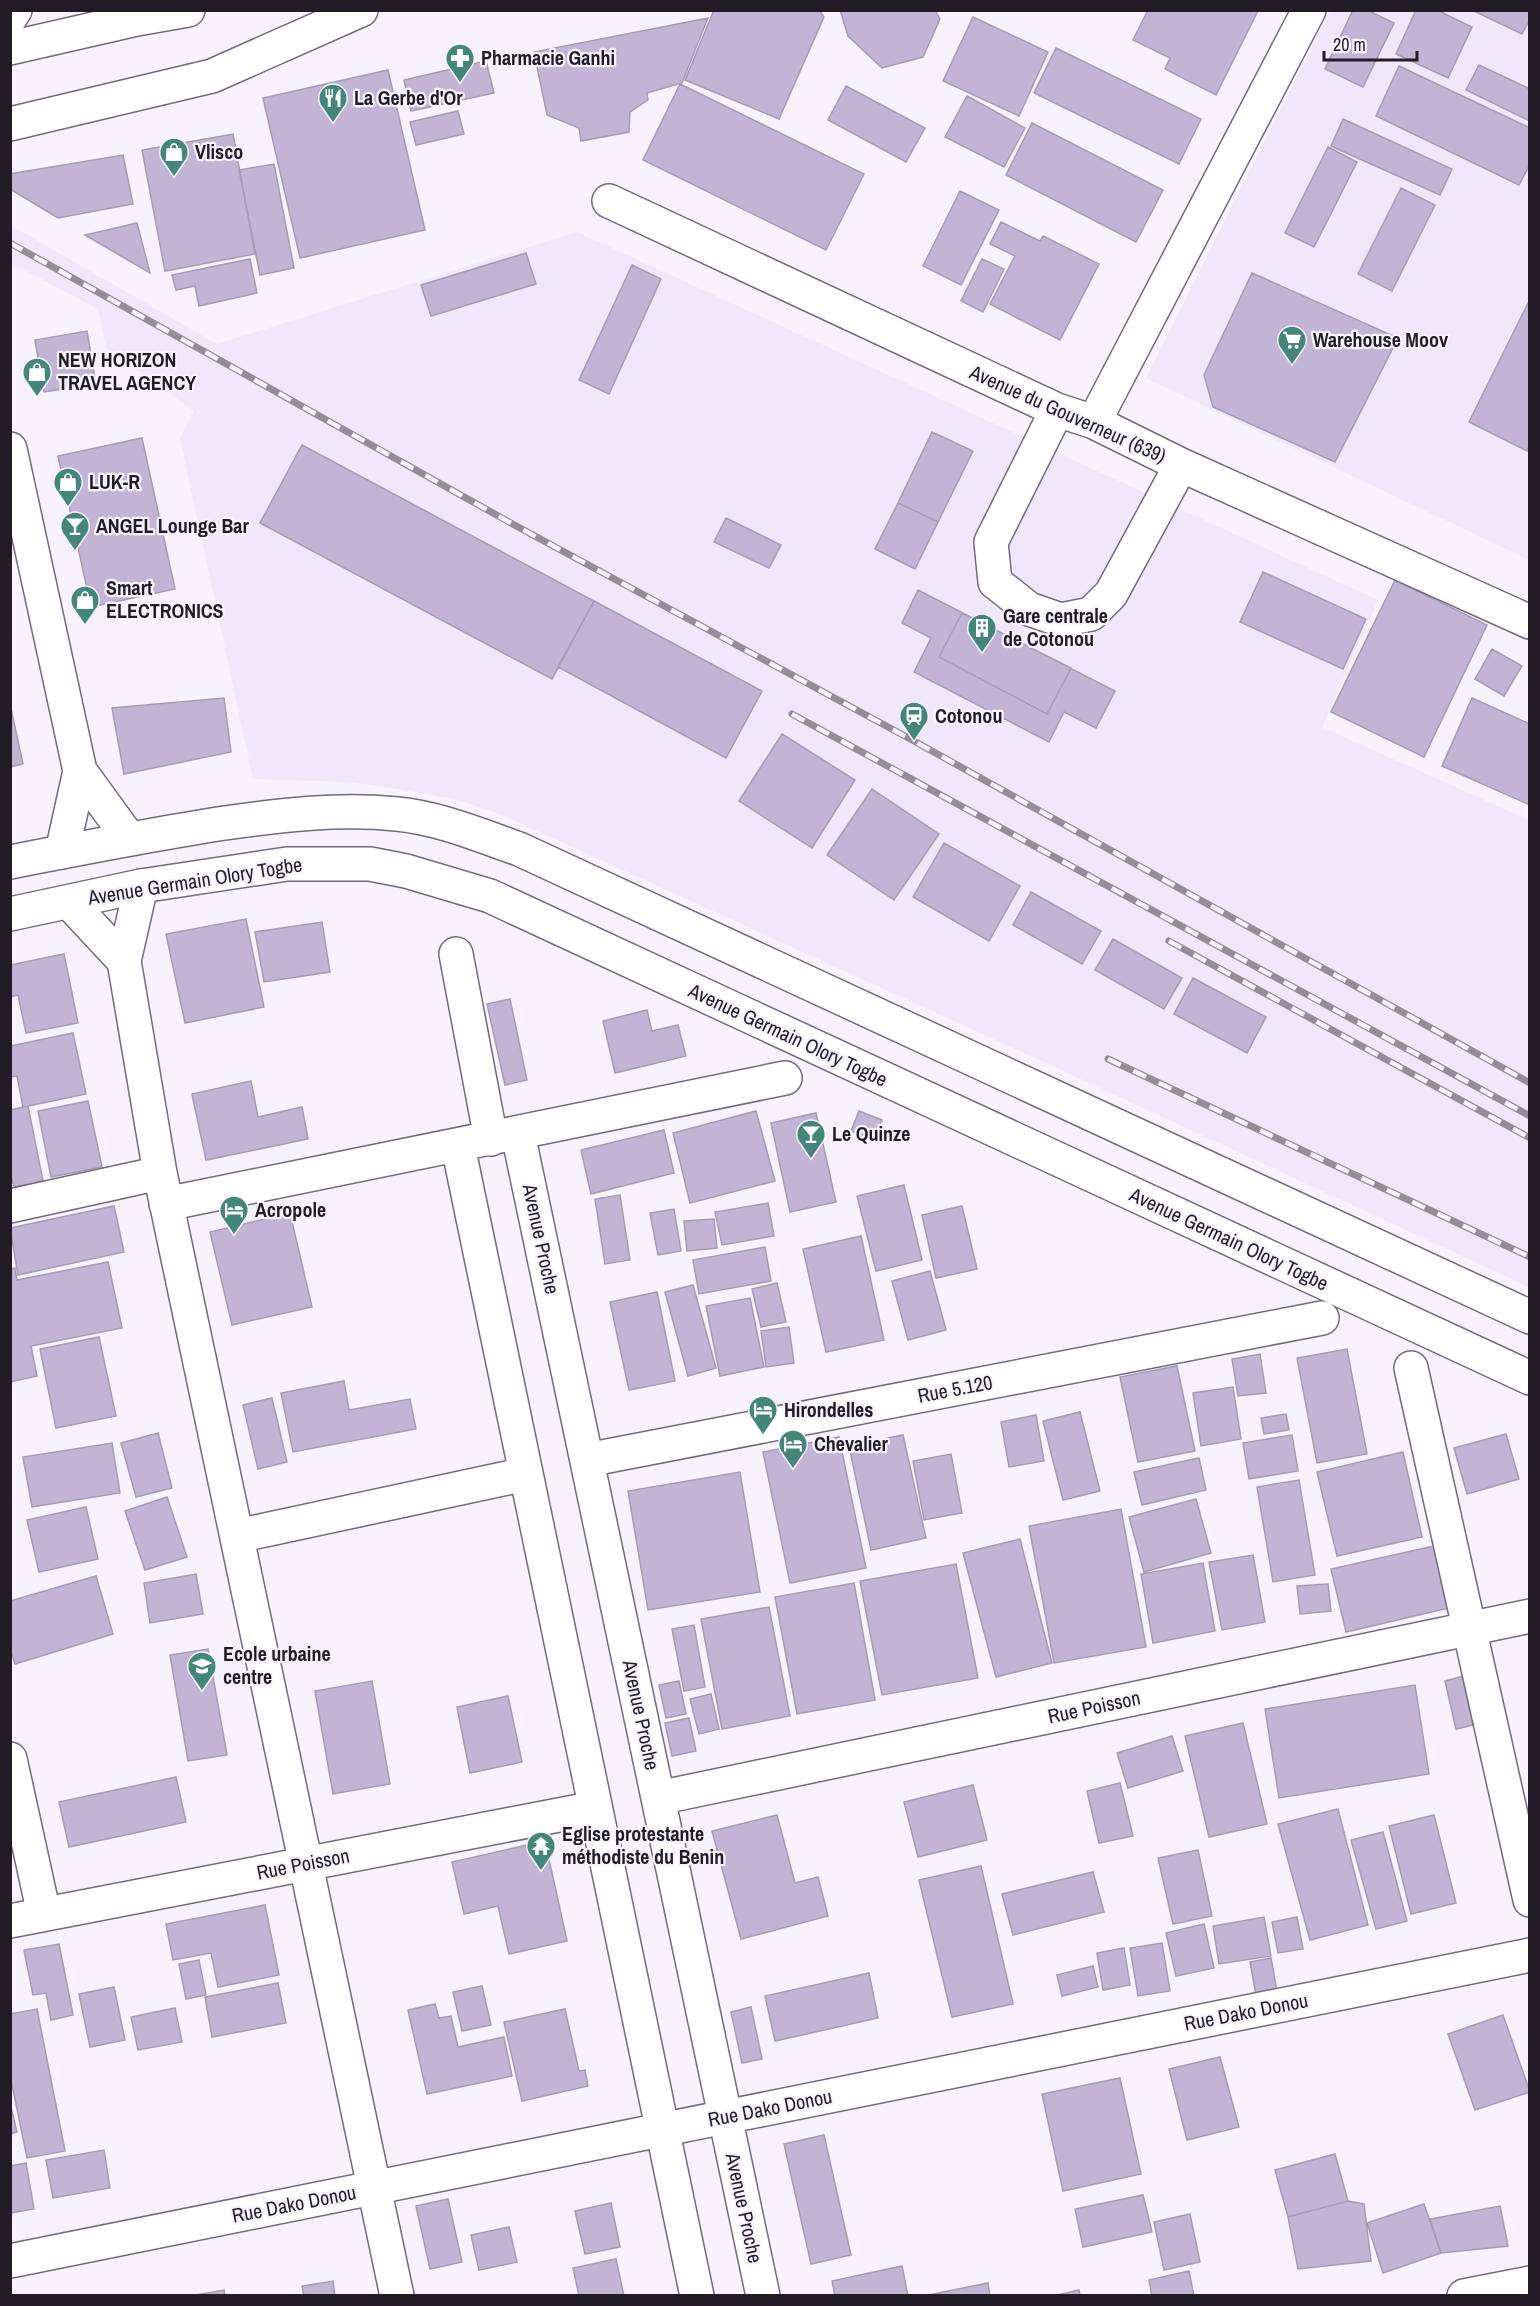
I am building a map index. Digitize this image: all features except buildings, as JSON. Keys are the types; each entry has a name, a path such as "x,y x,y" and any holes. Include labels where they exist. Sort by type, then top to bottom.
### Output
{"main road":[{"path":"10,18 15,10"},
{"path":"10,48 133,15 188,10"},
{"path":"10,124 212,76 361,10"},
{"path":"1094,422 1309,10"},
{"name":"Avenue du Gouverneur (639)","path":"609,201 1057,410 1094,422 1181,465 1530,622"},
{"path":"1057,410 991,542 995,582 1029,609 1061,620 1091,614 1112,594 1181,465"},
{"path":"10,449 80,771 128,837"},
{"path":"62,852 80,771"},
{"path":"10,862 128,837 289,814 328,812 398,814 440,822 530,854 1530,1317"},
{"name":"Avenue Germain Olory Togbe","path":"10,914 141,886 287,864 370,864 406,871 490,896 1530,1378"},
{"path":"141,886 124,961 163,1189 398,2295"},
{"path":"69,902 124,961"},
{"name":"Avenue Proche","path":"456,954 505,1136 587,1461 763,2295"},
{"path":"10,1206 163,1189 458,1146 786,1078"},
{"path":"458,1146 697,2295"},
{"name":"Rue 5.120","path":"587,1461 1322,1318"},
{"path":"1411,1368 1530,1900"},
{"path":"237,1536 526,1474"},
{"name":"Rue Poisson","path":"658,1798 1530,1616"},
{"path":"10,1759 44,1914"},
{"name":"Rue Poisson","path":"10,1921 595,1808"},
{"name":"Rue Dako Donou","path":"10,2261 1530,1955"},
{"path":"1464,2295 1530,2283"}],"shaded area":[{"path":"1330,11 1529,11 1529,560 1146,378"},
{"path":"10,225 217,344 577,232 1378,600 1322,727 1529,820 1529,1287 1055,1067 500,814 455,799 349,782 253,779 180,438 194,411 106,348 98,309 11,263"}],"railway":[{"path":"10,243 509,522 914,741 1530,1083"},
{"path":"792,714 1530,1116"},
{"path":"1169,941 1530,1138"},
{"path":"1108,1059 1530,1257"}],"place":[{"name":"Pharmacie Ganhi","path":"460,84"},
{"name":"La Gerbe d'Or","path":"333,124"},
{"name":"Vlisco","path":"174,178"},
{"name":"Warehouse Moov","path":"1292,366"},
{"name":"NEW HORIZON TRAVEL AGENCY","path":"37,398"},
{"name":"LUK-R","path":"68,508"},
{"name":"ANGEL Lounge Bar","path":"75,552"},
{"name":"Smart ELECTRONICS","path":"85,626"},
{"name":"Gare centrale de Cotonou","path":"982,654"},
{"name":"Cotonou","path":"914,742"},
{"name":"Le Quinze","path":"811,1160"},
{"name":"Acropole","path":"234,1236"},
{"name":"Hirondelles","path":"763,1436"},
{"name":"Chevalier","path":"793,1470"},
{"name":"Ecole urbaine centre","path":"202,1692"},
{"name":"Eglise protestante méthodiste du Benin","path":"541,1872"}]}
